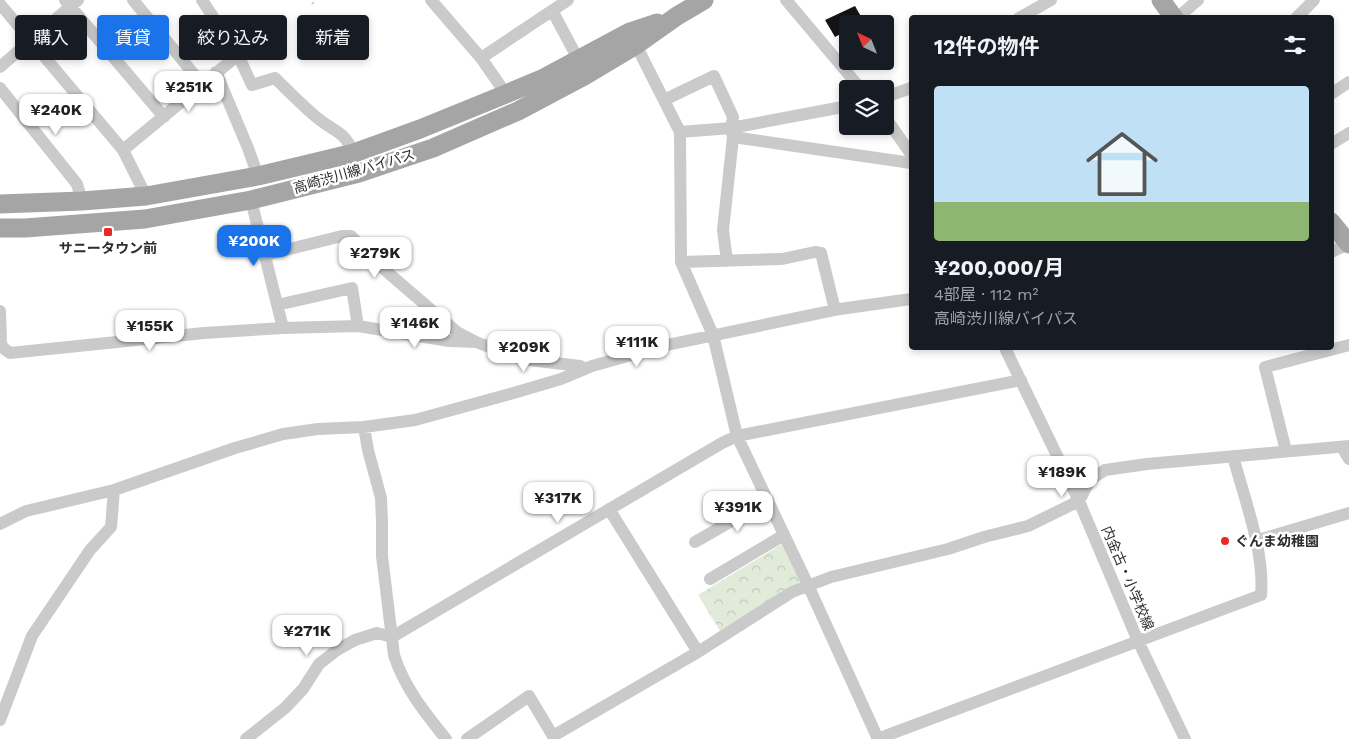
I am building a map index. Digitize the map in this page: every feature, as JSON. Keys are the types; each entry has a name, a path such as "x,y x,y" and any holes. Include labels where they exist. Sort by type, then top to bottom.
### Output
{"main road":[{"name":"高崎渋川線バイパス","path":"0,228 25,228 145,219 251,200 359,173 432,148 526,107 636,45 677,16 704,0"},
{"path":"1161,0 1173,15"},
{"name":"高崎渋川線バイパス","path":"0,204 146,196 258,176 354,153 420,129 544,78 630,32 677,16"},
{"path":"1334,226 1349,244"}],"street":[{"path":"133,0 202,84"},
{"path":"202,0 212,15"},
{"path":"431,0 481,58 506,94"},
{"path":"481,58 553,12 566,0"},
{"path":"786,0 853,80"},
{"path":"1024,15 1052,0"},
{"path":"1179,15 1198,0"},
{"path":"1299,15 1314,0"},
{"path":"58,15 71,2 164,117"},
{"path":"0,4 15,22"},
{"path":"553,12 578,59"},
{"path":"636,45 680,132 681,262 712,335 737,436 808,585 878,739 1261,595 1262,579 1255,541 1233,456"},
{"path":"0,67 15,54"},
{"path":"47,60 123,150 146,196"},
{"path":"123,150 231,60"},
{"path":"241,60 252,85 275,78 317,118 337,130 348,140 354,153"},
{"path":"216,72 258,176"},
{"path":"664,100 714,76 733,117 723,230 727,261"},
{"path":"1334,90 1349,82"},
{"path":"0,88 77,184 82,201"},
{"path":"894,94 909,89"},
{"path":"732,133 839,108"},
{"path":"894,130 909,151"},
{"path":"680,132 732,133 909,163"},
{"path":"1334,142 1349,133"},
{"path":"251,200 283,328"},
{"path":"265,255 342,236 351,236 386,271 457,332 476,342 521,358 580,366 585,369"},
{"path":"1334,251 1349,244"},
{"path":"681,262 782,259 815,252 821,253 835,310"},
{"path":"277,305 352,288 358,326"},
{"path":"0,524 26,511 114,490 235,448 283,434 415,420 526,390 585,369 667,345 835,310 909,299"},
{"path":"0,310 1,343 3,348 10,353 148,338 283,328 358,326 449,341 476,342"},
{"path":"1334,349 1349,345"},
{"name":"内金古・小学校線","path":"1006,350 1079,501 1138,641 1185,739"},
{"path":"1286,451 1265,367 1330,350"},
{"path":"246,739 285,708 302,689 319,664 337,650 355,640 377,633 392,637 722,443 737,436 1021,380"},
{"path":"364,426 368,450 381,498 382,556 394,655 398,669 422,708 446,739"},
{"path":"467,739 529,696 553,736 698,652 792,592 831,577 948,549 1028,526 1079,501 1090,480 1105,470 1147,464 1345,447 1349,458"},
{"path":"0,720 32,636 90,550 111,528 114,490"},
{"path":"694,542 768,500"},
{"path":"609,509 698,652"},
{"path":"1255,541 1349,513"},
{"path":"710,579 784,535"}],"path":[{"path":"312,4 315,0"}],"green space":[{"path":"784,543 802,579 800,582 720,631 698,595"}],"building":[{"path":"855,6 860,15 839,15 839,35 835,37 825,20"}],"place":[{"name":"サニータウン前","path":"108,232"},
{"name":"ぐんま幼稚園","path":"1225,541"}]}
